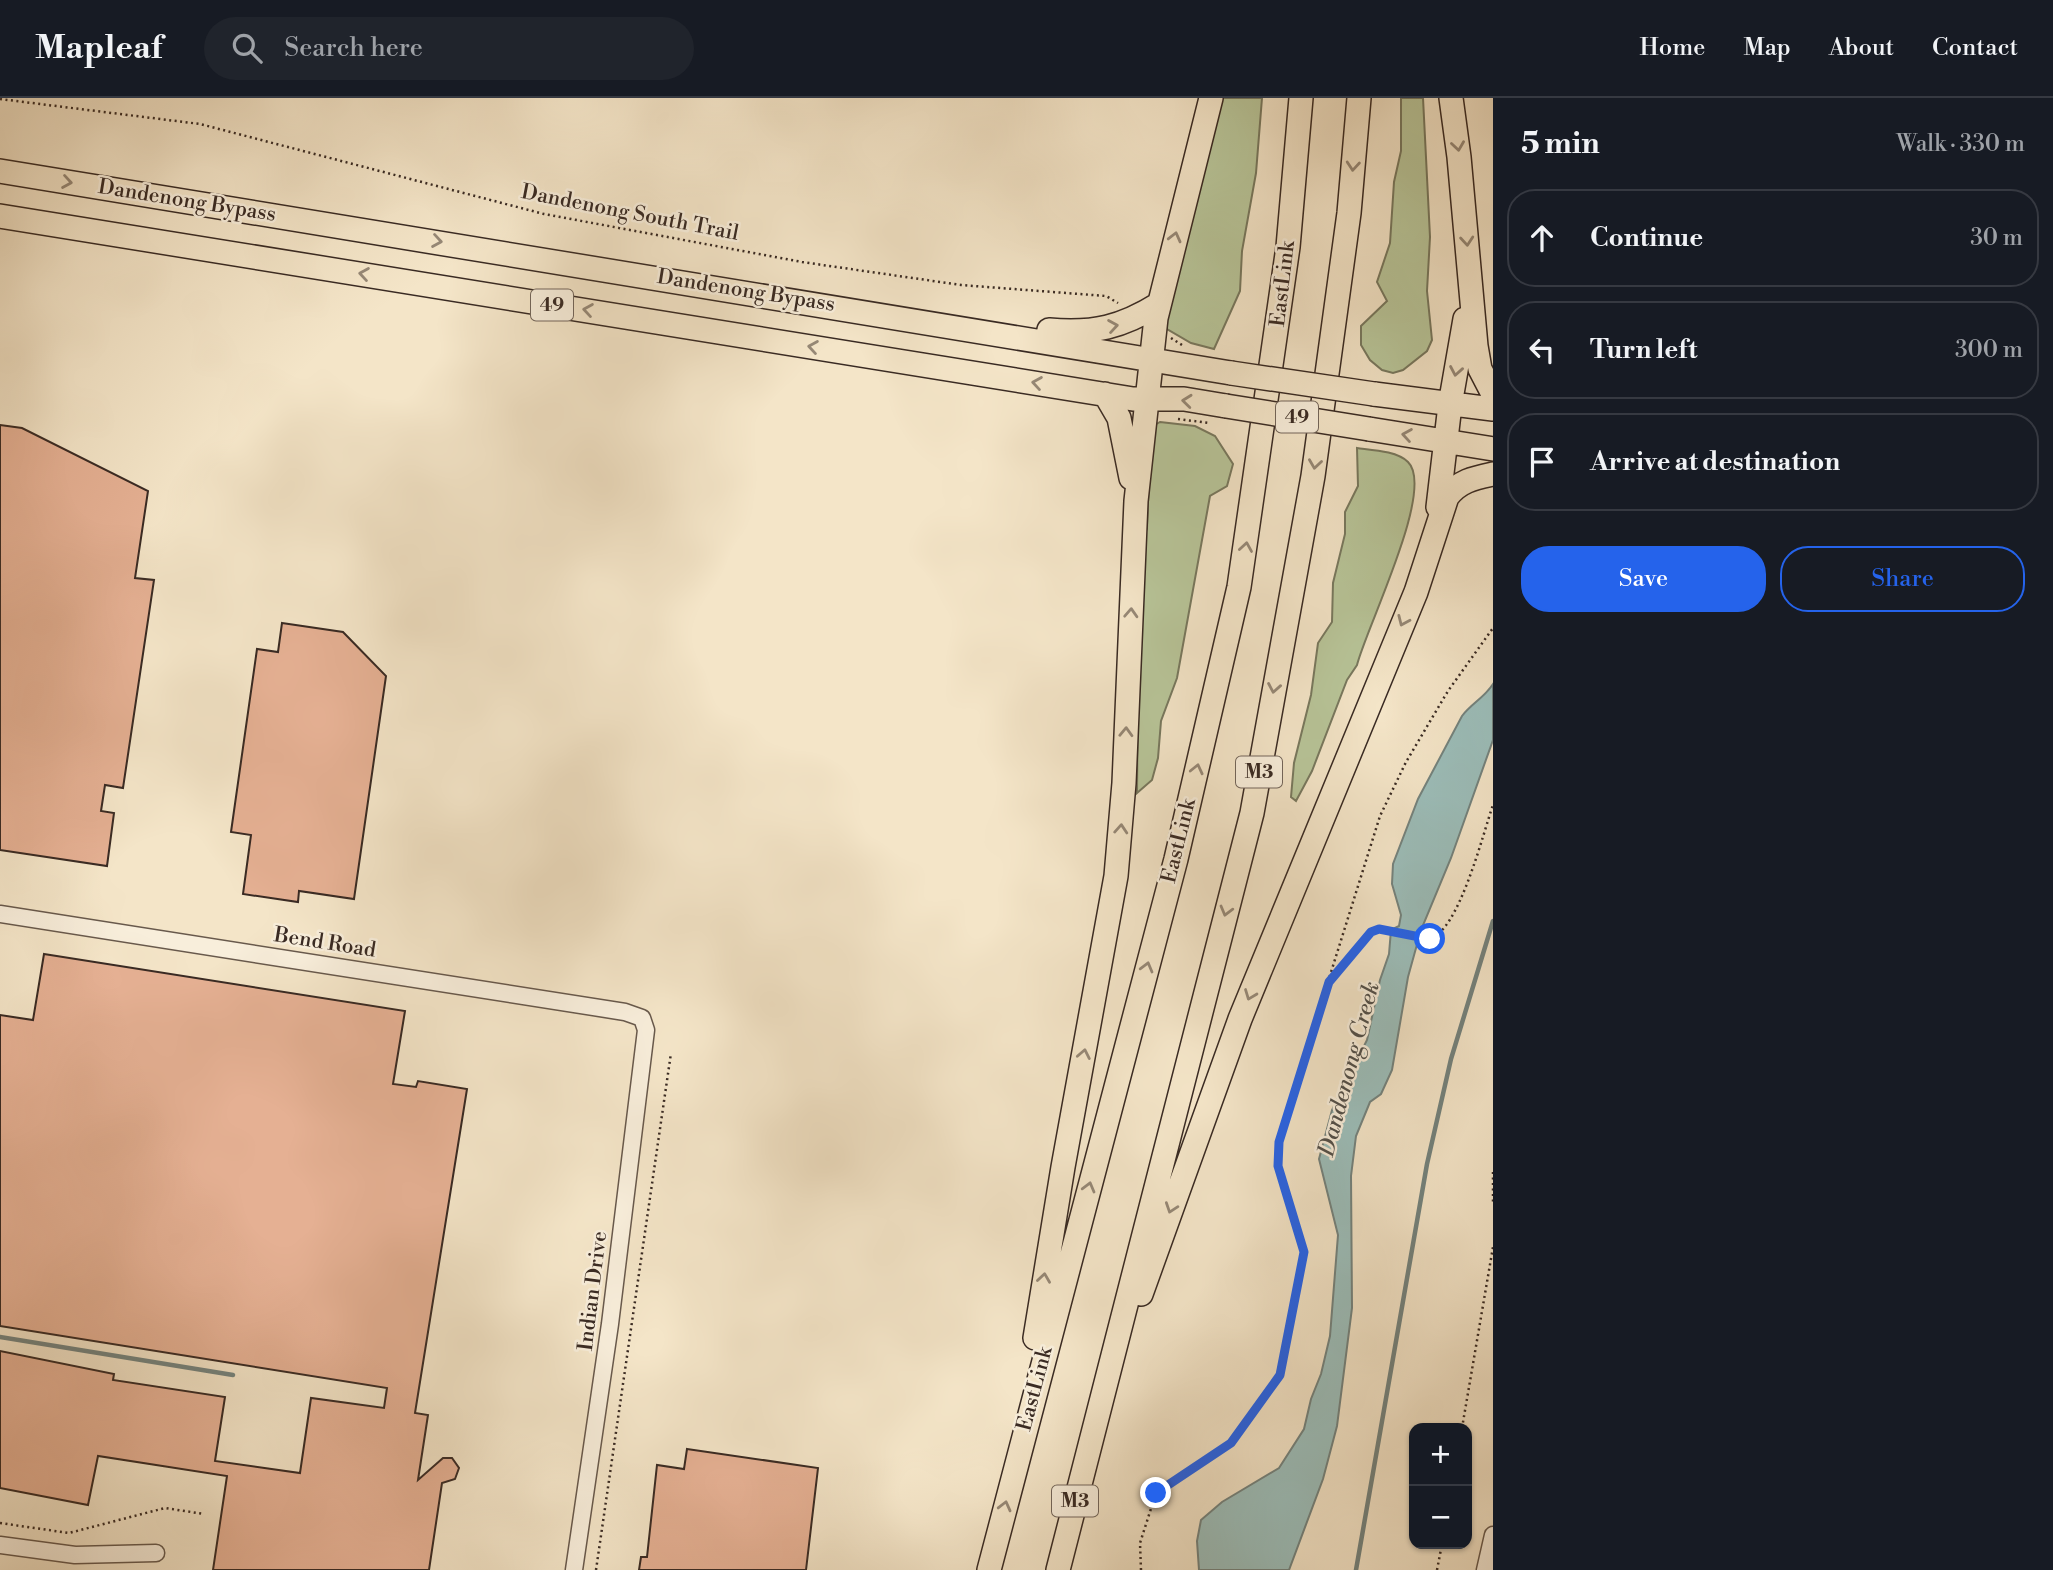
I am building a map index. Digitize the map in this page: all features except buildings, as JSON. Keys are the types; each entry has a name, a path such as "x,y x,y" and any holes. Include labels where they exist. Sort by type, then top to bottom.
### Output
{"highway":[{"path":"1021,1442 1046,1266 1116,876 1124,783 1136,502 1159,304 1211,98"},
{"name":"EastLink","path":"989,1570 1175,859 1239,587 1286,260 1300,98"},
{"name":"M3","path":"1058,1570 1252,813 1315,463 1349,213 1359,98"},
{"path":"1451,98 1460,157 1478,360 1493,394"},
{"name":"Dandenong Bypass","path":"0,171 899,316 1153,348 1231,373 1493,409"},
{"name":"Dandenong Bypass","path":"0,216 1105,394 1148,399 1184,399 1493,449"},
{"path":"1428,558 1443,477 1450,405 1470,290"},
{"path":"899,316 1058,331 1126,324 1159,304"},
{"path":"1105,394 1119,418 1136,502"},
{"path":"1093,1432 1231,1043 1428,558 1447,497 1455,486 1467,480 1493,474"}],"street":[{"name":"Bend Road","path":"0,914 625,1012 642,1017"},
{"name":"Indian Drive","path":"574,1570 610,1324 638,1097 646,1030 642,1017"},
{"path":"1485,1570 1493,1535"},
{"path":"0,1545 75,1555 156,1553"}],"path":[{"name":"Dandenong South Trail","path":"0,99 201,124 544,214 802,262 961,285 1106,296 1118,302 1126,324"},
{"path":"1153,348 1173,338 1190,349"},
{"path":"1169,417 1209,423"},
{"path":"1141,1570 1140,1543 1156,1493 1231,1443 1280,1375 1304,1252 1278,1166 1279,1142 1386,801 1448,691 1493,628"},
{"path":"1329,982 1371,932 1379,929 1421,939 1440,934 1450,922 1493,805"},
{"path":"596,1570 671,1053"},
{"path":"1493,1172 1493,1202"},
{"path":"1463,1423 1493,1247"},
{"path":"0,1523 69,1533 165,1508 204,1514"},
{"path":"1437,1570 1441,1549"}],"green space":[{"path":"1221,98 1262,98 1256,173 1242,251 1240,291 1214,349 1191,343 1167,329 1165,320"},
{"path":"1401,98 1423,98 1430,237 1427,291 1432,340 1427,351 1403,370 1393,373 1382,370 1370,360 1361,345 1361,326 1387,301 1377,282 1390,243 1394,182 1401,151"},
{"path":"1160,422 1195,426 1215,436 1233,464 1227,486 1210,496 1177,678 1161,721 1158,758 1152,780 1137,793 1139,553 1147,528 1151,427"},
{"path":"1357,448 1391,453 1408,462 1414,477 1413,500 1407,528 1357,665 1347,680 1312,771 1296,801 1291,797 1294,763 1311,695 1318,643 1332,622 1333,583 1345,534 1345,512 1358,486"}],"water":[{"path":"1493,684 1493,740 1451,858 1421,930 1408,977 1392,1070 1381,1094 1370,1102 1356,1136 1351,1176 1352,1308 1337,1426 1323,1479 1289,1570 1199,1570 1197,1541 1201,1520 1222,1502 1279,1468 1304,1429 1330,1336 1338,1235 1319,1159 1332,1110 1367,1040 1380,980 1389,954 1391,930 1399,926 1401,915 1392,884 1393,864 1418,799 1462,716"}],"waterway":[{"name":"Dandenong Creek","path":"1356,1570 1427,1164 1451,1059 1493,921"},
{"path":"0,1337 233,1375"}],"route":[{"path":"1156,1493 1231,1443 1280,1375 1304,1252 1278,1166 1279,1142 1329,982 1359,943 1371,932 1379,929 1430,939"}]}
